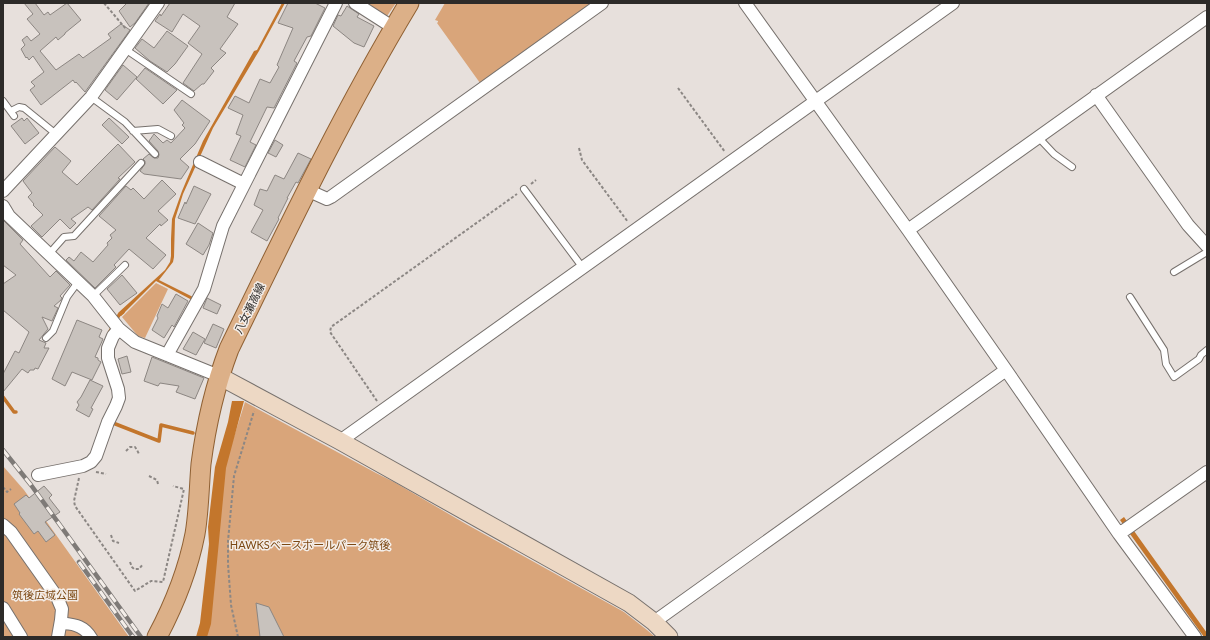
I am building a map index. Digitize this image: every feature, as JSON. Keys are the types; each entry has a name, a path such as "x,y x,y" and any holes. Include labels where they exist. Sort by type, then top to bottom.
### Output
{"main road":[{"name":"八女瀬高線","path":"157,637 177,595 187,566 195,534 204,444 219,376 229,349 307,190 348,112 409,3"}],"street":[{"path":"3,191 91,97 158,3"},
{"path":"167,355 204,289 223,226 336,3"},
{"path":"355,3 394,28"},
{"path":"307,190 327,199 331,197 602,3"},
{"path":"745,3 814,102 908,230 1119,534 1195,637"},
{"path":"340,441 953,3"},
{"path":"908,230 1207,17"},
{"path":"1096,95 1188,225 1207,246"},
{"path":"200,162 244,184"},
{"path":"3,206 9,216 93,296 119,329 134,342 219,376 340,441 630,603 670,637"},
{"path":"38,475 83,466 91,462 96,456 108,422 119,398 118,389 108,358 108,348 113,336 119,329"},
{"path":"654,622 1006,370"},
{"path":"1119,534 1207,472"},
{"path":"3,525 11,532 57,597 62,609 60,628"},
{"path":"3,608 21,637"}],"lane":[{"path":"125,49 190,94"},
{"path":"91,97 125,122 156,154"},
{"path":"3,101 13,113 18,107 24,108 56,134"},
{"path":"133,131 158,129 171,136"},
{"path":"1038,137 1054,154 1072,167"},
{"path":"49,254 64,237 74,236 140,163"},
{"path":"524,189 583,268"},
{"path":"1174,272 1207,252"},
{"path":"93,296 125,266"},
{"path":"46,338 53,331 67,297 78,282"},
{"path":"1130,297 1164,350 1166,364 1174,377 1199,359 1207,350"},
{"path":"60,628 80,623 87,628 94,637"},
{"path":"60,628 68,626 82,630 88,637"}],"path":[{"path":"104,3 133,38"},
{"path":"470,3 482,3"},
{"path":"678,88 731,161"},
{"path":"579,148 582,160 634,231"},
{"path":"384,410 330,332 331,327 536,180"},
{"path":"238,637 231,604 228,541 234,476 256,407"},
{"path":"126,450 130,447 135,447 139,454"},
{"path":"93,472 106,474"},
{"path":"79,476 74,500 75,506 135,591 151,581 163,582 184,489 174,486"},
{"path":"149,476 157,480 158,484"},
{"path":"3,487 7,492 11,489"},
{"path":"111,535 113,541 119,543"},
{"path":"130,562 132,567 136,569 142,567 143,564"}],"green space":[{"path":"363,3 396,3 387,16"},
{"path":"445,3 595,3 480,83 437,23 438,21 435,20"},
{"path":"156,283 168,289 145,338 138,336 122,317"},
{"name":"HAWKSベースボールパーク筑後","path":"245,402 394,482 624,612 655,637 205,637 225,465"},
{"name":"筑後広域公園","path":"3,466 24,490 129,637 3,637"}],"shaded area":[{"path":"282,3 285,3 259,51 213,128 183,194 175,219 173,262 159,280 193,297 192,300 156,281 121,316 118,313 165,270 170,262 172,219 203,141 254,51 257,50"},
{"path":"232,401 244,401 226,468 211,624 207,637 196,637 200,623 209,544 208,527 215,467 228,422"},
{"path":"1124,517 1207,633 1207,637 1204,637 1120,520"}],"building":[{"path":"24,3 35,3 44,15 48,12 50,15 67,3 81,20 58,40 56,37 40,51 56,70 79,54 83,58 111,38 108,34 121,24 130,30 85,92 73,80 41,105 30,90 35,86 31,82 44,72 33,56 29,60 27,57 26,58 21,49 25,45 22,40 27,36 31,41 40,34 27,19 33,14"},
{"path":"127,3 149,3 135,23 130,27 119,11"},
{"path":"170,3 235,3 227,17 238,24 220,49 226,53 211,68 214,71 204,84 194,91 183,83 202,54 188,43 200,26 183,14 172,32 155,21 160,14 161,16"},
{"path":"288,3 315,3 325,8 311,36 307,37 294,61 297,63 274,108 267,107 250,142 256,145 245,167 230,160 241,136 236,134 243,115 228,108 235,96 249,103 260,79 270,83 279,67 277,65 293,28 278,23"},
{"path":"347,6 359,14 357,17 374,26 364,47 354,43 333,26 338,15 341,16"},
{"path":"167,31 188,46 167,72 150,61 135,48 142,39 154,48"},
{"path":"123,65 137,77 117,100 105,90"},
{"path":"145,68 177,90 163,104 136,79"},
{"path":"182,100 210,121 195,144 180,159 189,167 181,179 144,174 140,171 145,164 143,159 149,154 154,158 158,158 159,155 158,151 149,141 154,134 163,143 167,140 171,143 185,128 182,125 184,123 174,110"},
{"path":"22,118 24,121 27,118 39,133 25,144 11,126"},
{"path":"109,118 129,137 122,144 102,125"},
{"path":"275,140 283,145 276,157 268,153"},
{"path":"118,144 135,162 118,178 120,179 92,210 88,207 71,219 76,223 70,229 60,219 42,237 31,226 43,215 33,205 34,204 28,197 32,193 23,181 55,147 71,161 62,172 77,185"},
{"path":"298,153 311,159 298,183 296,182 287,198 278,218 279,219 267,241 251,232 263,210 254,205 260,189 267,191 275,175 284,179"},
{"path":"162,180 176,194 158,211 168,220 161,226 160,224 146,238 166,255 153,269 129,249 114,265 116,267 95,288 66,260 69,257 74,261 81,252 93,262 108,245 107,243 112,238 110,235 116,230 99,216 126,186 131,190 133,188 144,199"},
{"path":"194,186 211,194 195,224 178,218"},
{"path":"3,220 23,240 20,244 50,277 56,271 70,285 60,296 62,298 61,300 54,306 58,308 52,321 42,317 48,329 39,340 46,343 44,348 49,348 38,369 35,368 34,370 30,370 28,373 22,369 3,392 3,374 15,351 19,353 29,332 3,310 3,284 16,275 3,265"},
{"path":"198,223 213,233 209,245 203,255 186,244"},
{"path":"122,275 137,293 120,305 107,289"},
{"path":"176,294 188,301 174,327 172,325 164,338 152,330 158,318 157,316 162,304 168,308"},
{"path":"207,298 221,305 217,314 203,308"},
{"path":"77,320 102,330 99,337 103,339 95,357 101,362 92,380 72,372 65,386 52,379"},
{"path":"213,324 224,329 216,348 204,343"},
{"path":"193,332 205,339 196,355 183,349"},
{"path":"127,356 131,372 122,374 118,359"},
{"path":"152,357 204,378 195,399 176,392 179,386 160,383 158,386 144,381"},
{"path":"90,380 103,386 91,408 93,409 89,417 76,410 79,405 77,402"},
{"path":"44,486 52,495 49,498 60,512 45,522 55,535 46,542 38,531 34,534 19,514 20,513 14,504 26,495 29,498"},
{"path":"256,603 269,607 284,637 260,637"}],"waterway":[{"path":"109,333 119,315 123,312"},
{"path":"3,397 14,412 16,412"},
{"path":"113,423 159,441 161,425 193,433"}],"railway":[{"path":"3,450 31,485 141,637"},
{"path":"79,562 133,637"}]}
